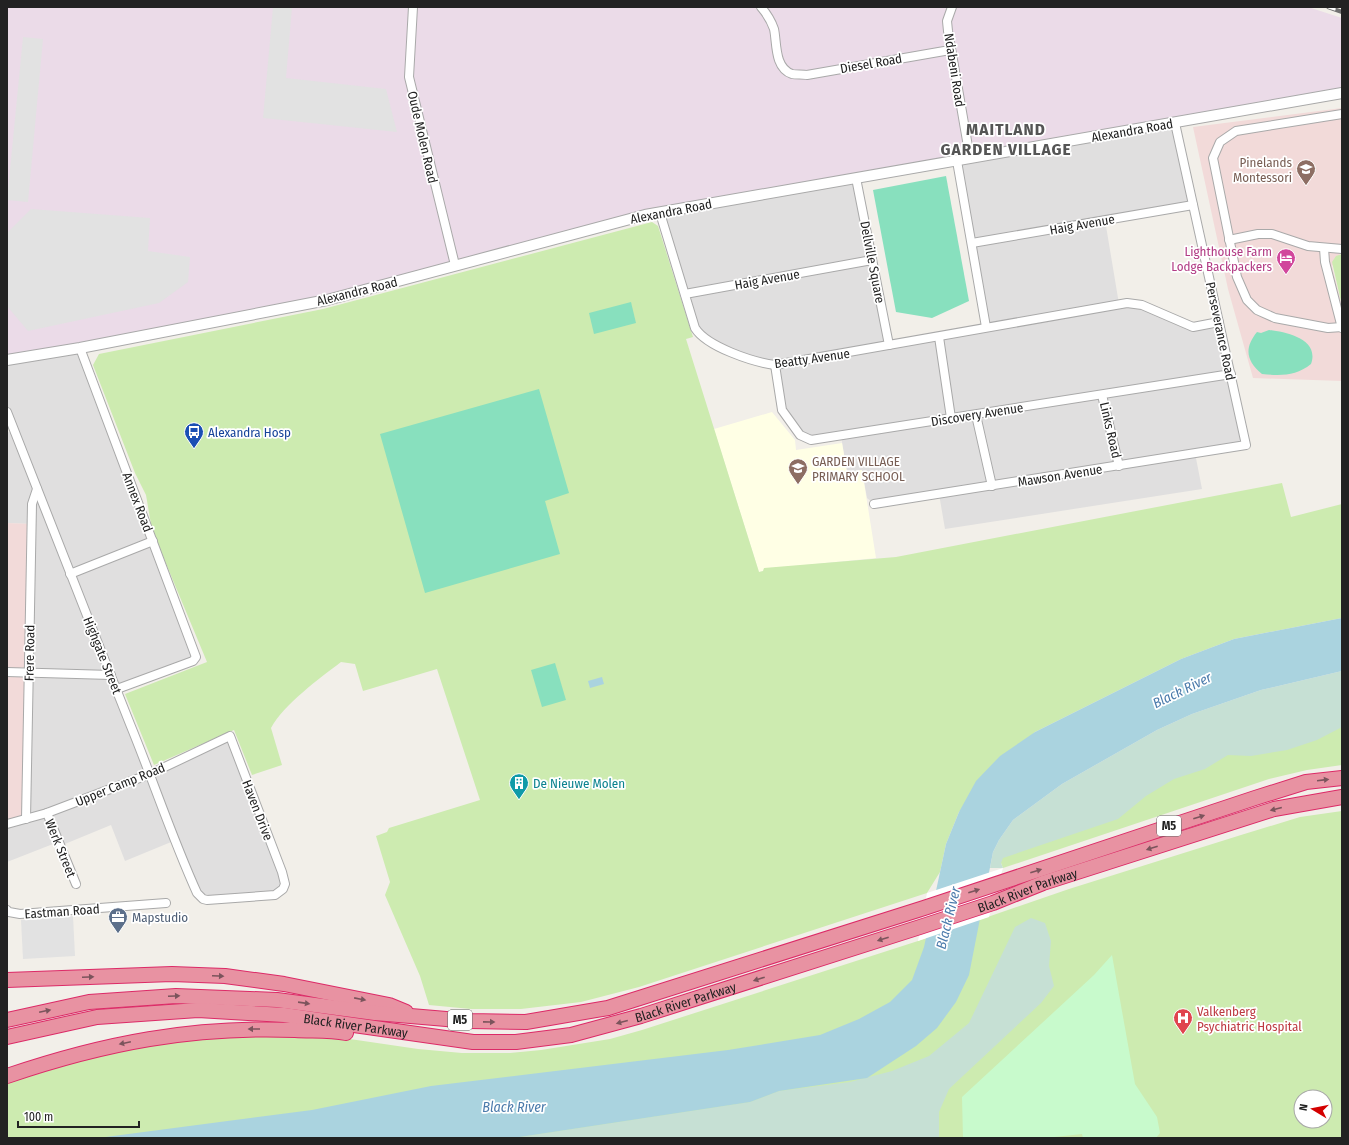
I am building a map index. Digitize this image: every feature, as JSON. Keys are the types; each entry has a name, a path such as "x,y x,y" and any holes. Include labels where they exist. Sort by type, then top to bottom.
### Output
{"highway":[{"name":"Black River Parkway","path":"7,1020 89,1002 176,996 277,1000 420,1018 526,1022 608,1008 924,908 1306,782 1342,778"},
{"name":"Black River Parkway","path":"7,1037 98,1017 198,1010 284,1015 473,1042 516,1042 571,1035 641,1016 920,927 993,903 1044,883 1274,810 1342,797"},
{"path":"7,980 172,974 225,976 284,984 389,1005 420,1018"},
{"path":"7,1076 82,1053 121,1044 170,1035 212,1031 254,1029 343,1032 451,1046 473,1042"}],"street":[{"name":"Oude Molen Road","path":"412,7 409,77 455,265"},
{"name":"Diesel Road","path":"761,7 768,15 774,29 778,56 782,66 791,74 808,74 950,50"},
{"name":"Ndabeni Road","path":"952,7 947,21 950,50 970,158"},
{"name":"Alexandra Road","path":"7,360 80,348 327,300 602,226 660,213 1342,93"},
{"path":"1324,248 1324,262 1342,328 1328,328 1275,318 1257,310 1247,300 1240,288 1214,166 1215,152 1220,142 1236,131 1342,114"},
{"name":"Perseverance Road","path":"1175,123 1246,445"},
{"path":"957,160 986,327"},
{"name":"Dellville Square","path":"856,178 889,345"},
{"name":"Haig Avenue","path":"972,243 1193,205"},
{"name":"Beatty Avenue","path":"660,213 695,328 699,334 750,361 775,365 1127,303 1142,305 1193,327 1219,322"},
{"path":"1229,240 1258,234 1272,234 1308,246 1342,249"},
{"name":"Haig Avenue","path":"685,294 872,260"},
{"path":"939,337 951,418"},
{"name":"Annex Road","path":"80,348 196,657 192,660 117,689"},
{"name":"Discovery Avenue","path":"775,365 782,410 800,435 805,439 811,440 1231,374"},
{"name":"Links Road","path":"1102,395 1119,466"},
{"name":"Highgate Street","path":"7,412 11,432 37,489 199,897"},
{"path":"976,414 992,486"},
{"name":"Mawson Avenue","path":"874,504 1246,445"},
{"name":"Frere Road","path":"26,819 32,504 37,489"},
{"path":"70,574 153,541"},
{"path":"7,672 111,675"},
{"name":"Upper Camp Road","path":"7,824 47,813 150,774 230,736"},
{"name":"Haven Drive","path":"199,897 207,900 274,895 283,890 285,884 282,872 230,736"},
{"name":"Werk Street","path":"47,813 76,884"},
{"name":"Eastman Road","path":"7,910 20,914 166,903"}],"shaded area":[{"path":"7,7 1308,7 1342,18 1342,93 645,215 327,300 7,360"},
{"path":"273,7 292,7 286,78 386,89 397,132 263,118"},
{"path":"23,37 43,39 28,202 7,200"},
{"path":"1342,108 1342,254 1340,254 1332,266 1342,306 1342,381 1253,378 1228,289 1193,127"},
{"path":"1175,123 1193,205 1105,220 1119,304 1127,303 1184,324 1219,322 1246,445 1195,453 1202,489 945,529 939,494 874,504 867,498 862,470 847,472 841,436 811,440 785,416 775,365 761,363 699,334 660,213 856,178 889,345 986,327 957,161"},
{"path":"31,209 150,218 148,251 190,257 188,282 159,303 28,331 7,306 7,233"},
{"path":"80,348 196,657 117,689 150,774 230,736 285,884 279,893 203,899 176,840 125,861 111,825 60,846 53,844 7,862 7,824 31,524 7,523 7,432 15,433 7,412 7,360"},
{"name":"GARDEN VILLAGE PRIMARY SCHOOL","path":"772,412 795,440 796,450 842,443 847,472 862,470 876,558 764,569 763,571 759,572 714,429"},
{"path":"7,523 32,524 26,819 7,824"},
{"path":"1342,671 1342,727 1317,740 1287,750 1251,756 1228,755 1205,769 1174,779 1146,796 1118,819 1003,858 1001,863 1003,868 990,868 993,852 999,840 1013,820 1062,784 1157,730 1192,714 1261,690"},
{"path":"73,916 75,956 23,959 21,920"},
{"path":"1031,918 1045,923 1051,941 1049,966 1054,986 1041,1003 949,1089 939,1112 939,1138 513,1138 750,1102 779,1091 850,1082 892,1071 929,1056 969,1023 1015,927"}],"green space":[{"path":"946,176 969,301 932,318 896,312 873,190"},
{"path":"652,222 658,226 693,337 686,339 759,572 763,571 764,568 896,557 1282,483 1291,517 1342,504 1342,618 1234,639 1181,659 1035,732 959,812 946,844 940,872 927,893 639,987 581,1002 521,1009 471,1009 429,1005 420,976 385,895 390,882 376,836 387,832 389,828 480,800 437,669 363,691 355,664 341,662 293,701 284,710 271,728 282,765 252,775 234,730 154,765 125,694 207,662 152,530 146,495 135,473 93,365 99,354 323,309"},
{"path":"1342,254 1342,306 1332,262 1336,256"},
{"path":"631,302 636,323 594,334 589,313"},
{"path":"1269,330 1300,338 1311,348 1311,364 1294,373 1276,375 1262,374 1250,359 1249,349 1250,343 1257,332 1261,333"},
{"path":"539,389 569,493 545,501 560,554 425,593 380,434"},
{"path":"555,663 566,700 542,707 531,670"},
{"path":"1342,671 1342,765 1307,770 1269,779 1003,868 1001,863 999,840"},
{"path":"1342,811 1342,1138 7,1138 7,1083 114,1051 169,1041 225,1036 291,1035 343,1038 418,1049 462,1053 510,1053 541,1050 610,1039 918,941 1069,889 1300,817"},
{"path":"1112,955 1135,1084 1157,1117 1160,1133 1156,1138 1083,1138 1082,1134 1045,1138 963,1138 962,1097 1094,975"}],"water":[{"name":"Black River","path":"1342,618 1342,671 1261,690 1192,714 1157,730 1062,784 1013,820 999,840 993,852 969,975 956,1002 937,1028 916,1046 867,1078 779,1091 750,1102 513,1138 98,1138 312,1110 431,1086 728,1050 820,1035 859,1019 890,1002 912,980 924,947 946,844 959,812 976,781 1000,756 1035,732 1181,659 1234,639"},
{"path":"602,677 604,684 590,688 588,681"}],"pier":[{"path":"1003,868 989,917 918,941 927,893"}],"railway":[{"path":"1328,7 1342,12"}],"place":[{"name":"Pinelands Montessori","path":"1306,186"},
{"name":"Lighthouse Farm Lodge Backpackers","path":"1286,275"},
{"name":"Alexandra Hosp","path":"194,449"},
{"name":"GARDEN VILLAGE PRIMARY SCHOOL","path":"798,485"},
{"name":"De Nieuwe Molen","path":"519,800"},
{"name":"Mapstudio","path":"118,934"},
{"name":"Valkenberg Psychiatric Hospital","path":"1183,1035"}],"district":[{"name":"MAITLAND GARDEN VILLAGE","path":"1006,139"}]}
